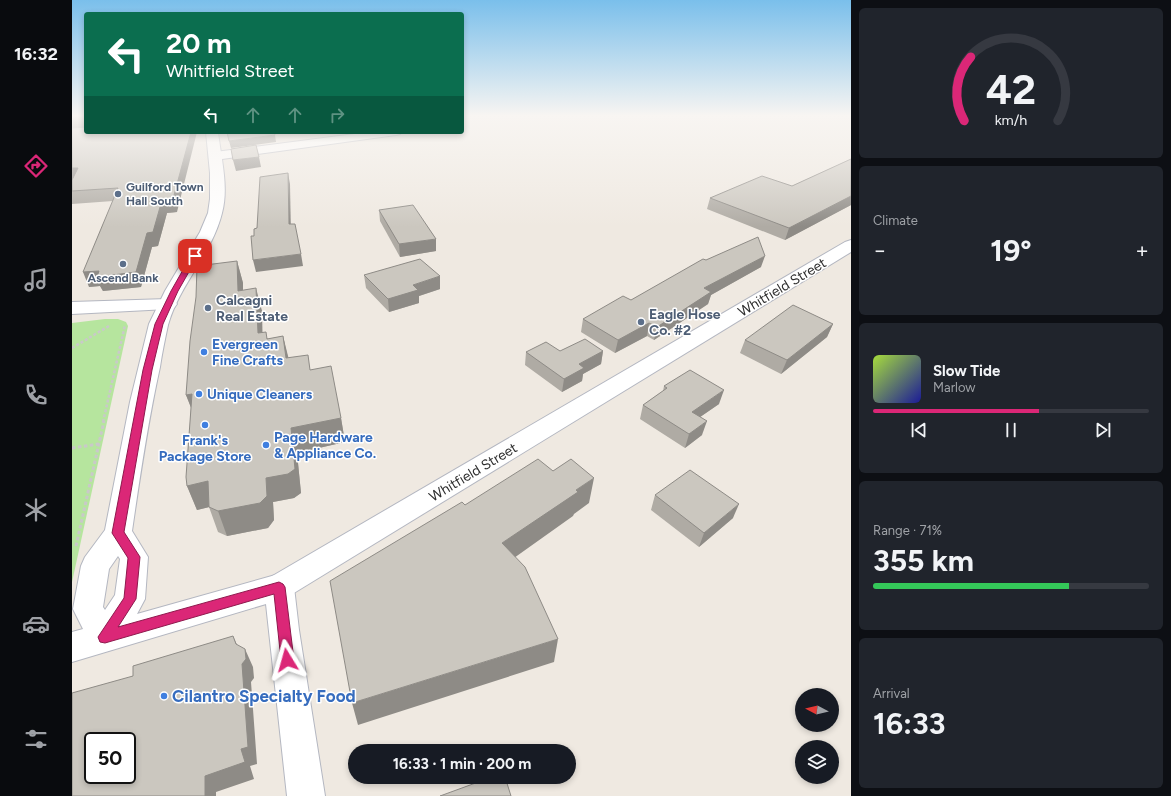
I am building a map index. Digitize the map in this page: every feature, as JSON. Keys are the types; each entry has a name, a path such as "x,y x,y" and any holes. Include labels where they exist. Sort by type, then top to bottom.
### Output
{"main road":[{"path":"118,533 134,557 130,599 105,637 88,609 95,566 118,533 148,370 159,324 168,304 208,232 215,213 217,198 215,152"},
{"path":"215,156 244,152"},
{"name":"Whitfield Street","path":"72,647 279,587 851,245"},
{"path":"72,308 168,304"},
{"path":"279,587 283,630 306,796"}],"path":[{"path":"74,553 125,325 121,322"},
{"path":"72,348 112,324"},
{"path":"72,448 99,444"}],"green space":[{"path":"118,319 126,322 128,326 72,582 72,323"}],"building":[{"path":"72,152 186,152 173,199 162,200 153,232 147,233 136,272 97,277 99,271 83,272 118,188 72,191 72,180 78,168 72,168"},
{"path":"232,152 258,152 259,157 233,160"},
{"path":"851,159 851,196 789,228 710,198 762,176 792,186"},
{"path":"288,173 289,224 295,224 301,254 253,260 251,236 254,236 254,229 257,228 260,177"},
{"path":"413,205 436,239 399,244 379,210"},
{"path":"758,237 765,256 704,288 711,292 657,327 649,323 618,340 583,319 623,296 631,300 703,259 706,260"},
{"path":"420,259 440,276 413,285 418,290 388,299 364,275"},
{"name":"Page Hardware & Appliance Co.","path":"237,261 238,291 256,288 258,333 266,332 267,339 283,336 286,358 308,355 310,370 331,366 341,418 291,428 295,469 288,474 266,478 267,496 260,503 218,511 209,507 208,481 187,486 186,477 192,394 186,395 190,341 196,297 197,266"},
{"path":"793,305 833,324 787,360 745,340"},
{"path":"585,339 603,351 579,364 584,368 564,379 526,352 546,342 560,351"},
{"path":"690,370 724,390 692,412 707,421 689,434 643,405 667,388 664,386"},
{"path":"538,459 553,471 571,459 594,478 576,490 578,492 502,543 525,567 558,639 352,703 330,581 462,502 465,505"},
{"path":"690,470 739,504 704,533 655,495"},
{"path":"233,636 236,644 245,649 246,659 242,664 248,747 241,749 245,762 205,776 205,796 72,796 72,693 133,676 133,666"},
{"path":"473,784 507,784 511,796 440,796"}],"place":[{"name":"Guilford Town Hall South","path":"118,194"},
{"name":"Ascend Bank","path":"123,264"},
{"name":"Calcagni Real Estate","path":"208,308"},
{"name":"Eagle Hose Co. #2","path":"641,322"},
{"name":"Evergreen Fine Crafts","path":"204,352"},
{"name":"Unique Cleaners","path":"199,394"},
{"name":"Frank's Package Store","path":"205,425"},
{"name":"Page Hardware & Appliance Co.","path":"266,445"},
{"name":"Cilantro Specialty Food","path":"164,696"}],"route":[{"path":"195,256 174,291 159,324 148,370 133,442 118,533 134,557 130,599 105,637 279,587 287,660"}]}
